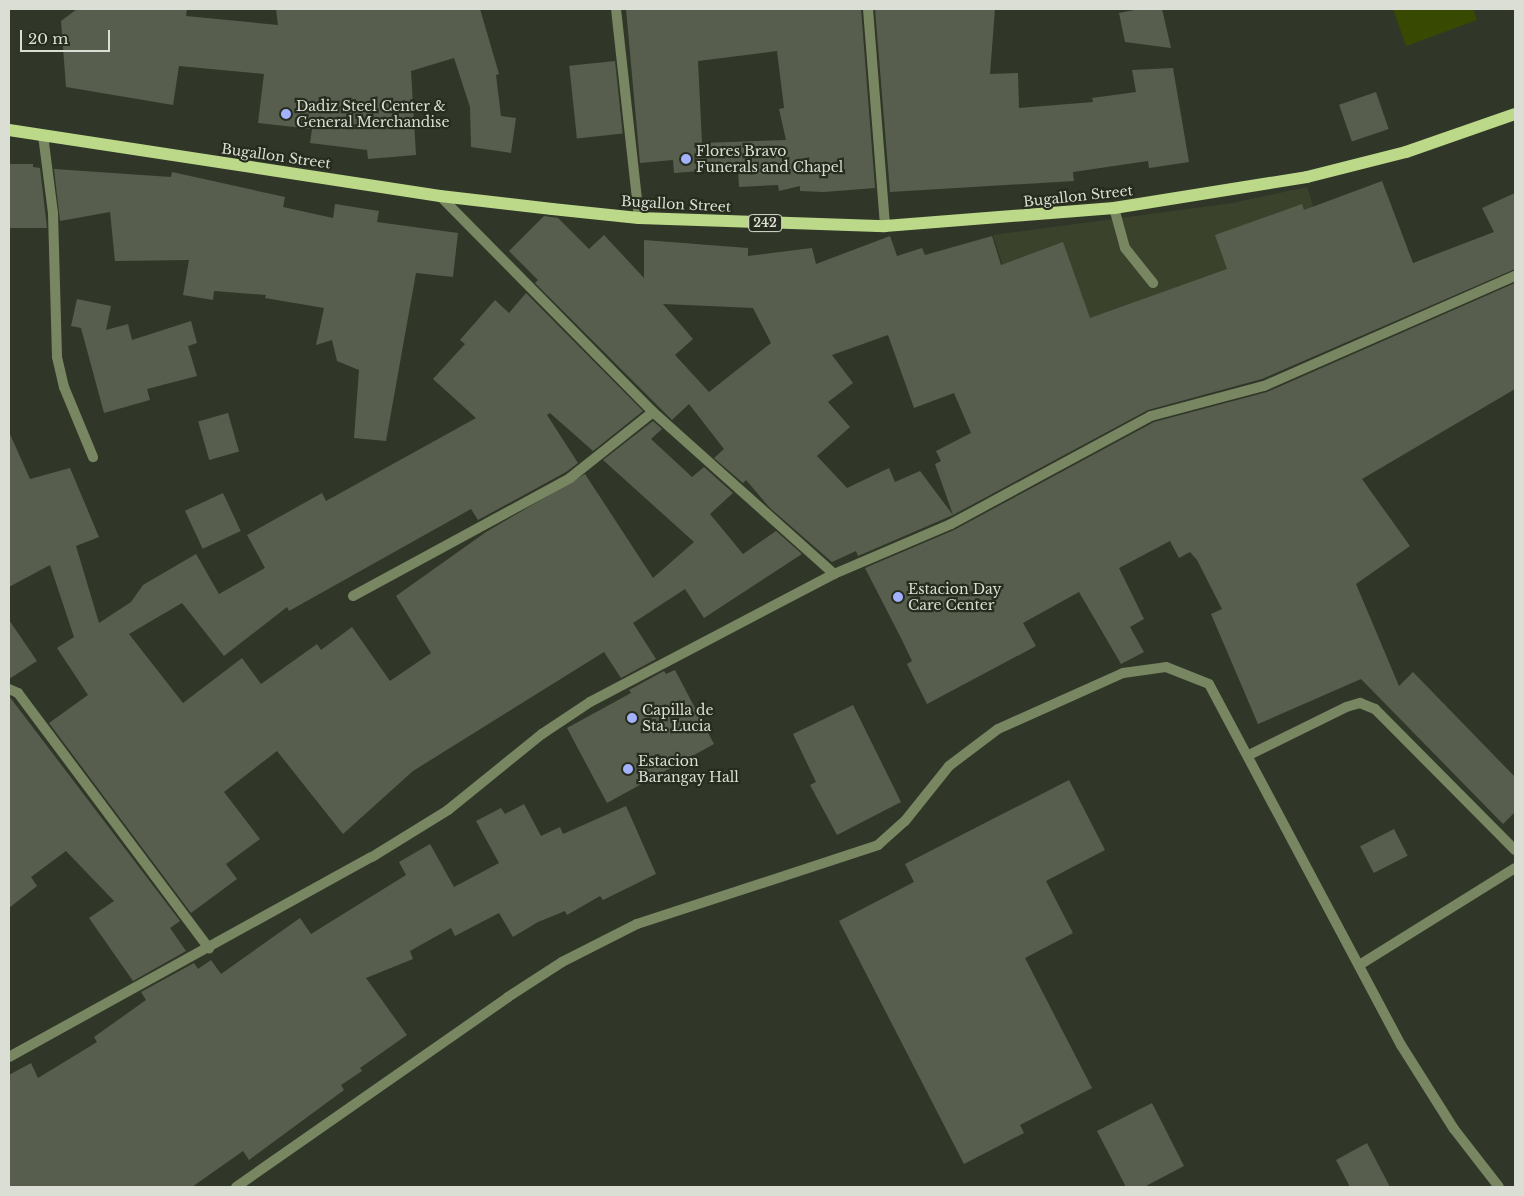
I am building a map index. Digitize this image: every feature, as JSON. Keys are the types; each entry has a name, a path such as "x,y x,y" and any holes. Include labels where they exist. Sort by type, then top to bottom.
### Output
{"main road":[{"name":"Bugallon Street","path":"9,130 440,196 639,218 885,226 1114,208 1359,166 1515,114"}],"street":[{"path":"616,9 639,218"},
{"path":"868,9 885,226"},
{"path":"43,136 53,213 57,356 64,387 93,457"},
{"path":"440,196 653,412 834,574"},
{"path":"1114,208 1125,248 1153,283"},
{"path":"9,1058 372,857 448,810 542,734 590,702 834,574 951,524 1151,416 1264,386 1515,276"},
{"path":"353,596 570,478 653,412"},
{"path":"236,1187 508,997 562,962 637,924 878,845 905,821 948,766 998,729 1123,673 1166,667 1209,684 1361,964 1401,1045 1454,1129 1499,1187"},
{"path":"9,689 18,693 209,948"},
{"path":"1249,755 1346,706 1360,703 1375,708 1515,850"},
{"path":"1361,964 1515,868"}],"shaded area":[{"path":"1307,187 1343,300 1049,407 993,235 1233,203"}],"green space":[{"path":"1393,9 1473,9 1477,20 1406,46"}],"building":[{"path":"77,9 187,9 186,16 278,25 276,9 480,9 499,74 496,75 501,116 516,118 511,153 471,147 470,107 454,58 411,71 416,155 368,159 367,150 310,143 312,129 258,123 264,74 179,66 173,105 66,87 61,21"},
{"path":"626,9 861,9 875,188 824,192 800,191 800,186 779,191 778,185 739,187 738,168 674,173 673,160 640,163","holes":["777,51 784,108 779,109 786,140 702,143 698,61"]},
{"path":"875,9 995,9 990,74 1018,73 1019,108 1093,102 1092,98 1136,92 1132,70 1173,68 1189,162 1149,168 1148,161 1073,172 1074,181 890,192"},
{"path":"1139,9 1162,9 1171,48 1125,42 1119,13"},
{"path":"615,61 623,134 577,138 569,66"},
{"path":"1376,92 1389,129 1352,142 1339,105"},
{"path":"9,164 33,164 33,167 40,168 47,228 9,228"},
{"path":"54,169 171,177 172,172 285,197 283,207 333,218 335,204 379,211 377,222 458,233 453,277 416,273 386,441 354,438 359,370 337,361 332,340 316,345 324,308 265,298 266,295 214,291 213,300 183,295 189,260 115,261 110,212 60,221"},
{"path":"1382,181 1413,263 1494,232 1482,208 1515,193 1515,269 1262,379 1148,410 953,515 858,556 856,551 832,562 770,508 746,480 743,483 714,458 724,449 689,404 672,420 535,283 538,280 509,251 544,216 558,218 589,249 604,235 644,278 644,240 748,248 748,256 812,248 816,264 890,236 897,256 922,248 925,255 992,236 1001,265 1063,242 1090,318 1227,269 1215,235 1302,204 1304,210","holes":["663,304 753,308 771,343 709,392 675,355 693,339","888,335 914,408 954,393 971,433 936,451 941,461 935,464 953,515 920,471 895,482 889,468 847,488 817,456 850,427 828,402 853,383 832,355"]},
{"path":"1515,283 1515,389 1362,479 1410,546 1356,584 1399,686 1413,672 1515,777 1515,812 1503,824 1361,679 1258,724 1211,614 1222,609 1197,560 1190,552 1179,558 1170,541 1119,568 1144,619 1130,627 1144,652 1121,664 1079,592 1023,623 1036,646 927,704 907,664 912,661 865,568 954,530 1154,422 1267,392"},
{"path":"526,293 643,411 593,451 550,413 547,415 578,463 566,472 478,520 471,509 289,611 287,607 224,656 182,603 129,634 183,703 242,658 261,684 317,644 321,650 352,627 390,681 431,653 396,596 486,532 585,474 653,578 694,542 603,460 653,421 662,429 651,439 692,477 704,467 733,493 710,514 743,554 776,531 802,554 704,618 685,589 633,623 656,659 621,678 604,652 413,771 343,834 277,751 224,792 260,839 226,864 237,879 191,913 49,723 88,695 57,648 74,637 50,565 9,587 9,432 30,479 70,468 99,537 76,546 99,623 131,602 143,585 196,554 219,594 265,568 247,535 322,493 326,501 476,418 433,379 465,344 460,340 495,300 509,313"},
{"path":"77,299 111,306 106,330 128,324 132,340 191,321 197,343 188,346 197,376 147,389 150,400 104,413 81,328 71,326"},
{"path":"228,413 239,451 209,460 198,422"},
{"path":"223,493 241,531 203,549 185,511"},
{"path":"9,620 37,661 9,679"},
{"path":"675,670 714,744 607,803 567,728 631,693 629,690 664,671 666,674"},
{"path":"9,696 180,921 170,928 186,951 133,981 89,918 114,901 66,851 31,877 37,886 9,908"},
{"path":"853,705 901,802 837,835 810,785 816,782 793,734"},
{"path":"1069,780 1105,850 1046,881 1073,933 1025,958 1092,1088 1020,1125 1024,1133 964,1164 839,921 914,882 905,864"},
{"path":"524,804 541,836 560,827 563,834 626,806 656,874 603,900 600,896 567,915 565,911 538,922 513,937 499,913 455,936 451,928 410,951 413,959 366,978 407,1035 360,1068 362,1071 341,1085 344,1090 249,1160 243,1151 192,1187 9,1187 9,1075 31,1063 38,1078 97,1042 94,1037 146,1000 141,992 194,963 198,969 211,960 221,974 300,918 311,934 406,875 399,862 430,844 454,887 499,863 476,821 501,808 505,814"},
{"path":"1394,829 1408,856 1374,873 1360,846"},
{"path":"1152,1103 1184,1166 1144,1187 1126,1187 1097,1131"},
{"path":"1367,1143 1390,1187 1350,1187 1336,1160"}],"place":[{"name":"Dadiz Steel Center & General Merchandise","path":"286,114"},
{"name":"Flores Bravo Funerals and Chapel","path":"686,159"},
{"name":"Estacion Day Care Center","path":"898,597"},
{"name":"Capilla de Sta. Lucia","path":"632,718"},
{"name":"Estacion Barangay Hall","path":"628,769"}]}
